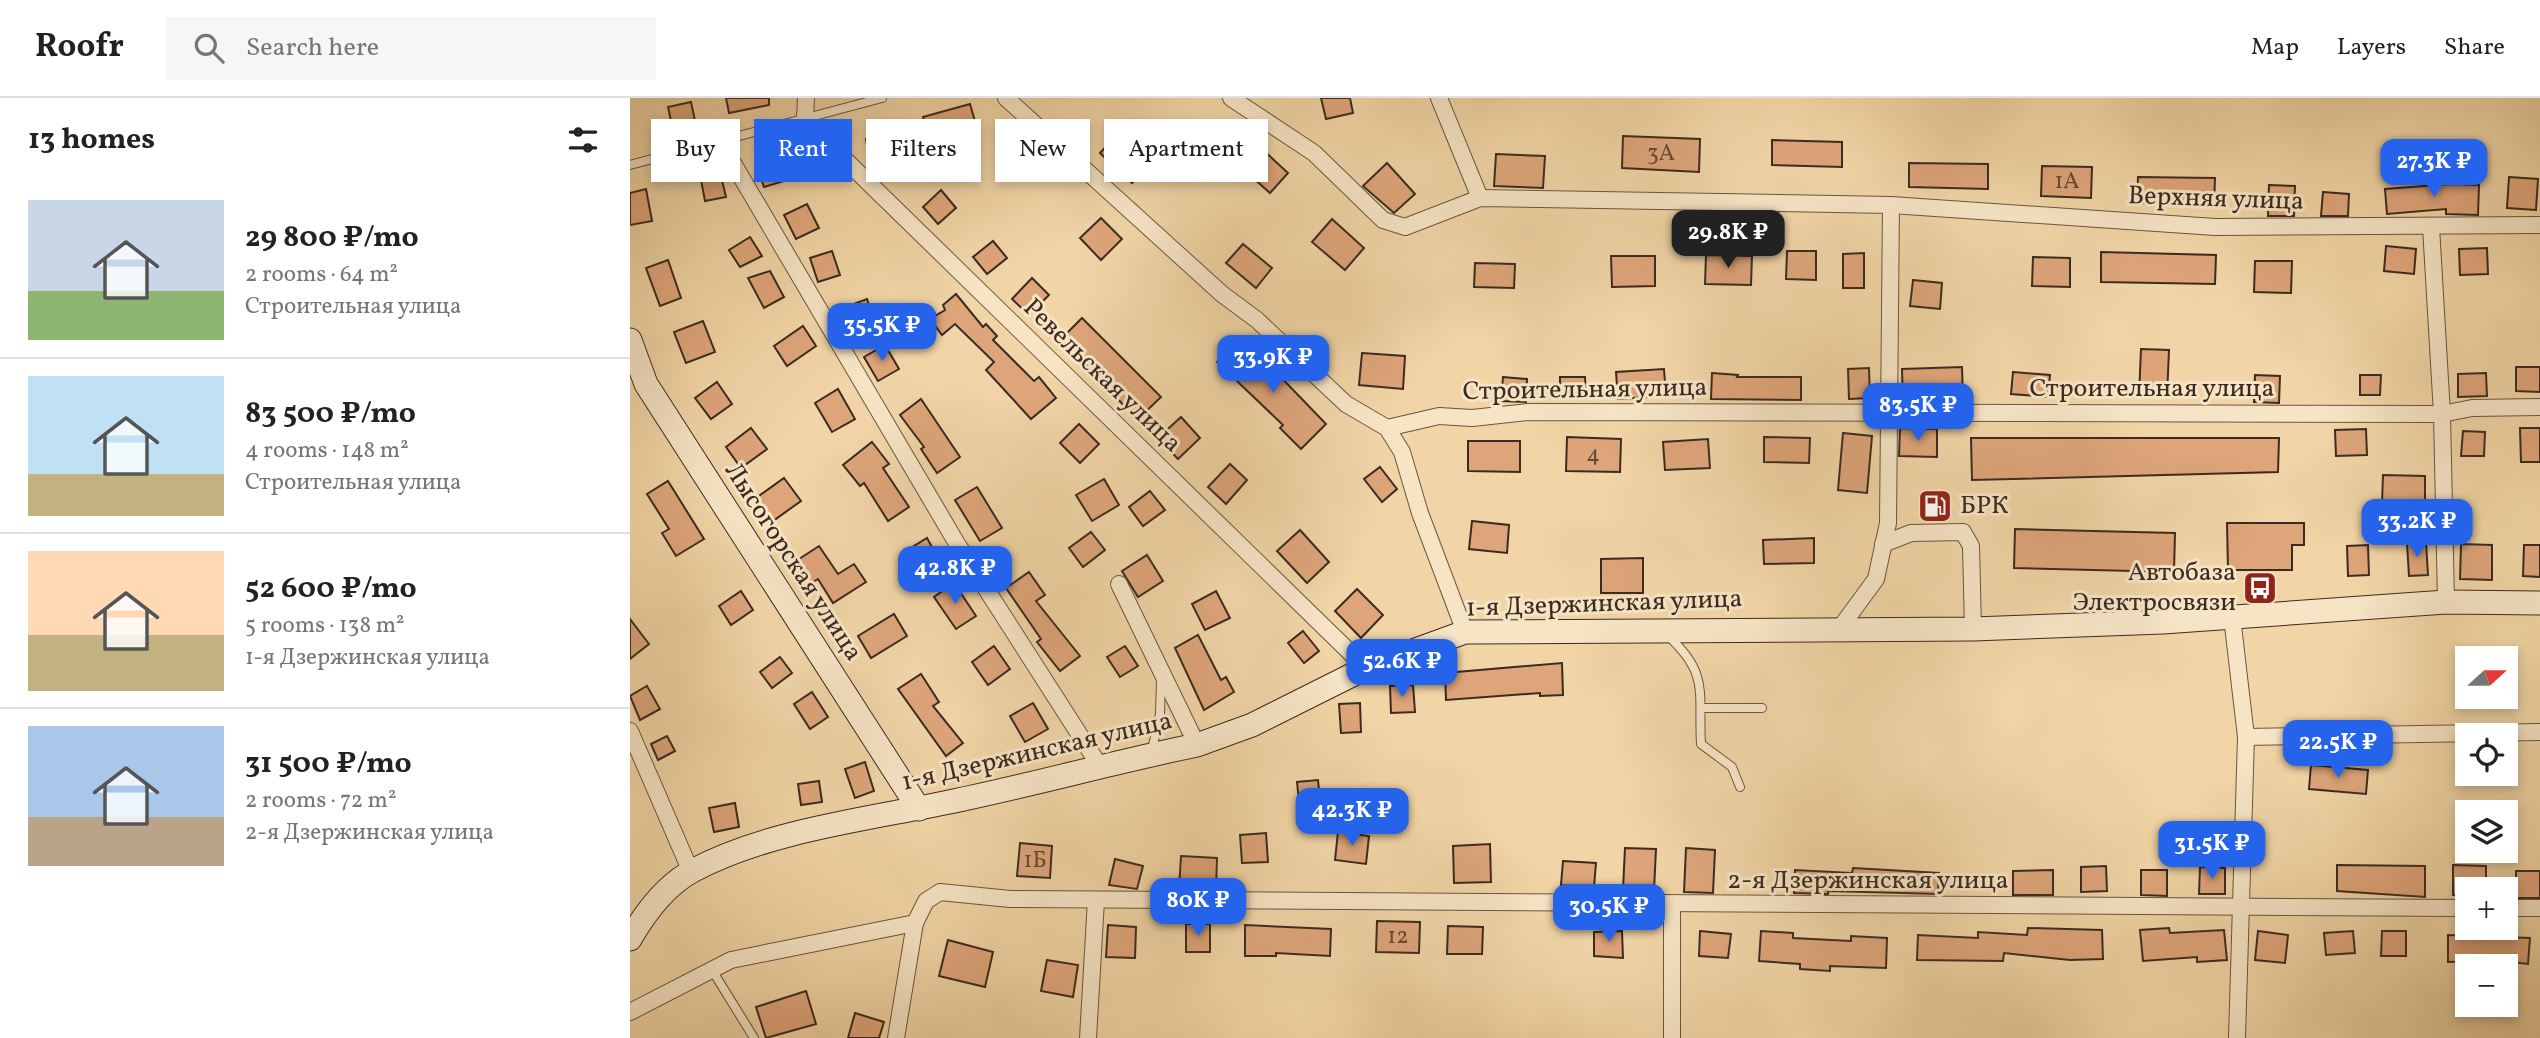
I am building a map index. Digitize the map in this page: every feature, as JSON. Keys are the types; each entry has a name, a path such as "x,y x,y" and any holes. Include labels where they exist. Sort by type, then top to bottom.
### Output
{"street":[{"path":"806,98 806,118"},
{"path":"1006,98 1222,294 1257,320 1346,404 1387,428 1402,452 1420,513 1465,632"},
{"path":"1231,98 1314,153 1383,220 1405,227 1480,198 1439,98"},
{"name":"Ревельская улица","path":"806,118 1366,668"},
{"path":"740,175 956,542 1099,765"},
{"name":"Верхняя улица","path":"1480,198 1891,205 2215,227 2540,225"},
{"path":"1840,628 1876,579 1888,523 1891,205"},
{"path":"2431,227 2442,414 2446,602"},
{"name":"Лысогорская улица","path":"630,340 646,384 919,809"},
{"name":"Строительная улица","path":"1387,428 1439,416 1472,418 1528,412 2442,414 2472,408 2540,407"},
{"path":"1883,544 1911,533 1963,533 1971,546 1973,629"},
{"path":"1119,584 1197,745"},
{"name":"1-я Дзержинская улица","path":"630,939 636,913 691,872 723,856 791,836 1197,745 1252,725 1366,668 1465,632 1973,629 2232,617 2446,602 2540,603"},
{"path":"2232,617 2246,737 2243,909 2237,1038"},
{"path":"630,731 691,872"},
{"path":"2246,737 2540,732"},
{"name":"2-я Дзержинская улица","path":"915,923 926,901 940,892 1010,900 2243,909 2455,908"},
{"path":"1088,1038 1096,900"},
{"path":"1672,904 1672,1038"},
{"path":"2518,908 2540,908"},
{"path":"630,1012 731,961 915,923 896,1038"}],"lane":[{"path":"740,136 882,98"},
{"path":"630,165 651,159"},
{"path":"1659,629 1693,662 1700,684 1701,744 1732,767 1740,787"},
{"path":"1151,754 1160,714 1161,670"},
{"path":"1701,708 1762,708"},
{"path":"712,970 754,1038"}],"building":[{"path":"726,98 769,98 769,105 729,113"},
{"path":"1321,98 1350,98 1353,113 1326,119"},
{"path":"691,102 695,119 671,119 668,107"},
{"path":"970,104 974,119 924,119"},
{"path":"1623,136 1700,139 1699,172 1622,168"},
{"path":"1772,140 1842,142 1842,167 1772,165"},
{"path":"1496,154 1545,156 1543,188 1494,186"},
{"path":"1268,155 1288,173 1270,193 1258,182 1268,182"},
{"path":"1387,163 1415,194 1394,213 1363,186"},
{"path":"1909,163 1988,164 1988,189 1909,187"},
{"path":"2042,166 2092,167 2091,198 2041,196"},
{"path":"2138,177 2215,178 2214,205 2137,203"},
{"path":"2509,177 2538,179 2536,210 2507,208"},
{"path":"701,182 722,182 726,197 705,201"},
{"path":"762,182 780,182 764,187"},
{"path":"2451,184 2479,185 2478,215 2446,214 2446,209 2387,214 2385,189"},
{"path":"2269,185 2295,186 2294,216 2268,216"},
{"path":"646,189 652,221 630,225 630,193"},
{"path":"941,190 956,208 938,224 923,207"},
{"path":"2323,192 2349,194 2348,216 2321,216"},
{"path":"807,204 819,228 796,239 784,215"},
{"path":"1101,218 1122,239 1101,260 1080,238"},
{"path":"1332,219 1364,248 1345,270 1312,242"},
{"path":"750,237 762,256 740,267 729,250"},
{"path":"993,241 1007,258 987,274 973,257"},
{"path":"1243,244 1272,268 1256,288 1226,263"},
{"path":"2386,246 2416,249 2414,274 2384,271"},
{"path":"2487,248 2488,274 2460,275 2459,249"},
{"path":"832,251 840,275 818,282 810,258"},
{"path":"1787,251 1816,251 1816,280 1786,279"},
{"path":"2101,252 2216,255 2215,284 2101,282"},
{"path":"1864,253 1864,288 1843,288 1843,254"},
{"path":"1706,255 1752,256 1751,285 1705,284"},
{"path":"1611,256 1655,256 1655,286 1612,287"},
{"path":"2033,257 2070,258 2070,287 2032,286"},
{"path":"668,260 681,298 660,306 646,268"},
{"path":"2255,261 2292,261 2291,293 2254,292"},
{"path":"1475,263 1515,264 1514,288 1474,287"},
{"path":"770,271 784,297 764,308 748,278"},
{"path":"1032,278 1049,295 1029,315 1012,299"},
{"path":"1913,280 1942,283 1940,309 1910,306"},
{"path":"956,294 983,327 986,324 997,336 993,340 1034,381 1039,377 1056,398 1031,419 986,370 994,362 955,324 942,335 930,319 945,310 943,305"},
{"path":"867,299 876,325 849,334 840,309"},
{"path":"1082,318 1161,397 1137,420 1062,338"},
{"path":"703,321 715,352 686,363 674,332"},
{"path":"803,326 816,346 787,366 774,346"},
{"path":"1238,341 1268,372 1272,368 1326,424 1301,449 1280,428 1283,425 1217,362"},
{"path":"885,345 899,369 878,381 864,357"},
{"path":"2141,349 2169,350 2167,397 2139,396"},
{"path":"1362,353 1405,356 1403,389 1359,385"},
{"path":"1962,367 1963,400 1903,402 1902,369"},
{"path":"2516,367 2540,367 2540,392 2516,391"},
{"path":"1869,368 1870,398 1849,399 1848,369"},
{"path":"1664,369 1666,396 1618,399 1616,372"},
{"path":"2013,372 2050,375 2048,397 2011,394"},
{"path":"1712,373 1738,375 1737,377 1801,377 1801,400 1711,399"},
{"path":"2486,373 2487,396 2458,397 2458,374"},
{"path":"2255,375 2280,376 2279,403 2254,402"},
{"path":"2360,375 2381,375 2380,395 2360,395"},
{"path":"1503,377 1527,379 1526,402 1501,401"},
{"path":"1560,377 1585,377 1586,397 1560,397"},
{"path":"717,382 732,404 711,419 695,398"},
{"path":"838,389 855,419 832,432 815,403"},
{"path":"921,399 960,457 937,473 921,449 924,447 900,415"},
{"path":"1181,417 1200,438 1178,459 1158,438"},
{"path":"1079,424 1099,444 1080,463 1060,443"},
{"path":"751,428 767,449 741,468 726,447"},
{"path":"1900,428 1937,429 1937,457 1899,456"},
{"path":"2520,428 2540,428 2540,462 2521,462"},
{"path":"2366,429 2367,455 2336,456 2335,430"},
{"path":"2463,431 2485,432 2484,456 2461,456"},
{"path":"1843,433 1872,436 1867,493 1838,490"},
{"path":"1567,437 1621,439 1620,472 1566,471"},
{"path":"1764,437 1810,438 1809,463 1764,462"},
{"path":"1971,438 2279,438 2278,472 1972,480"},
{"path":"1708,439 1710,468 1665,470 1663,442"},
{"path":"1468,441 1520,441 1520,472 1468,471"},
{"path":"872,442 889,464 883,468 909,507 888,521 864,483 860,486 843,465"},
{"path":"1230,464 1247,480 1226,504 1208,487"},
{"path":"1380,467 1397,489 1382,502 1364,479"},
{"path":"2383,475 2425,476 2425,506 2382,504"},
{"path":"784,478 801,501 773,521 756,498"},
{"path":"1104,479 1119,505 1092,521 1076,495"},
{"path":"668,481 704,539 676,556 662,533 669,529 647,494"},
{"path":"977,487 1002,528 980,541 955,500"},
{"path":"1150,491 1165,510 1143,526 1129,507"},
{"path":"1926,495 1944,495 1945,513 1926,513"},
{"path":"1472,521 1509,525 1507,553 1469,549"},
{"path":"2227,523 2304,523 2304,545 2292,545 2292,570 2228,570"},
{"path":"2015,529 2175,533 2174,572 2014,568"},
{"path":"1300,530 1329,562 1307,583 1277,551"},
{"path":"1091,532 1105,550 1083,567 1069,548"},
{"path":"927,538 939,560 915,575 901,554"},
{"path":"1814,538 1814,563 1764,564 1763,540"},
{"path":"2426,542 2428,575 2409,576 2407,543"},
{"path":"2461,544 2492,545 2492,580 2460,579"},
{"path":"2368,545 2369,575 2348,576 2347,546"},
{"path":"2524,545 2540,545 2540,577 2523,576"},
{"path":"819,546 838,574 854,564 866,582 833,603 818,579 808,585 793,563"},
{"path":"1147,555 1163,581 1138,597 1122,571"},
{"path":"1643,558 1643,593 1601,593 1601,559"},
{"path":"1029,572 1045,595 1036,601 1080,656 1060,671 1037,642 1041,639 1006,588"},
{"path":"954,583 976,616 956,629 934,597"},
{"path":"1357,589 1383,615 1361,638 1335,611"},
{"path":"741,591 753,610 731,625 719,606"},
{"path":"1216,591 1230,618 1205,630 1192,604"},
{"path":"894,614 907,636 871,658 858,636"},
{"path":"630,619 649,644 630,659"},
{"path":"1303,631 1319,651 1304,663 1288,643"},
{"path":"1198,635 1221,680 1226,677 1234,692 1204,710 1175,648"},
{"path":"994,646 1010,669 988,685 972,662"},
{"path":"1125,646 1138,666 1120,677 1107,657"},
{"path":"780,657 792,673 772,688 760,672"},
{"path":"1562,663 1563,695 1540,696 1540,693 1446,700 1445,673"},
{"path":"921,674 939,702 933,706 963,743 946,756 898,689"},
{"path":"1413,685 1415,712 1391,713 1390,686"},
{"path":"647,686 660,709 640,720 630,696"},
{"path":"812,692 828,717 810,729 794,704"},
{"path":"1033,703 1048,729 1025,742 1010,716"},
{"path":"1360,703 1361,732 1341,733 1339,704"},
{"path":"667,736 675,751 658,760 651,744"},
{"path":"865,762 874,791 855,798 845,769"},
{"path":"2311,765 2368,770 2366,794 2309,789"},
{"path":"1318,780 1321,809 1300,811 1297,782"},
{"path":"819,781 822,802 801,805 798,784"},
{"path":"735,803 739,827 714,832 709,808"},
{"path":"1338,832 1369,836 1366,864 1335,860"},
{"path":"1266,833 1268,862 1242,863 1240,835"},
{"path":"1020,843 1052,846 1050,878 1017,876"},
{"path":"1490,844 1491,882 1454,883 1453,846"},
{"path":"1625,848 1656,849 1654,890 1623,889"},
{"path":"1686,848 1715,850 1713,893 1684,892"},
{"path":"1181,856 1217,858 1216,890 1179,889"},
{"path":"1115,859 1143,866 1137,889 1109,885"},
{"path":"1563,861 1596,863 1594,887 1561,885"},
{"path":"2337,865 2425,866 2425,897 2337,891"},
{"path":"2453,865 2486,866 2486,877 2455,877 2453,895"},
{"path":"2106,866 2107,891 2081,892 2081,867"},
{"path":"2200,867 2225,868 2225,894 2199,894"},
{"path":"1853,868 1939,873 1938,894 1828,891 1828,894 1794,893 1795,870 1852,873"},
{"path":"2053,870 2053,895 2013,895 2013,871"},
{"path":"2141,870 2167,870 2167,896 2141,895"},
{"path":"2516,871 2540,871 2540,898 2518,898"},
{"path":"1377,921 1420,922 1419,953 1376,952"},
{"path":"1186,924 1210,924 1210,952 1186,952"},
{"path":"1108,925 1136,927 1135,958 1106,957"},
{"path":"1245,925 1331,929 1330,956 1276,953 1276,956 1245,956"},
{"path":"1448,926 1483,927 1482,954 1447,954"},
{"path":"2028,928 2102,930 2103,959 2070,960 2004,953 2003,961 1917,960 1918,935 1978,938 1978,932 2027,935"},
{"path":"2169,928 2170,933 2224,930 2227,960 2197,962 2197,957 2143,961 2140,930"},
{"path":"1622,931 1623,958 1594,956 1594,932"},
{"path":"1700,931 1731,934 1728,958 1699,956"},
{"path":"1761,931 1793,933 1793,938 1851,941 1851,936 1887,938 1886,968 1830,966 1830,971 1800,969 1800,964 1759,961"},
{"path":"2258,931 2288,935 2285,963 2255,960"},
{"path":"2353,931 2355,953 2326,955 2324,933"},
{"path":"2382,931 2406,931 2406,956 2381,956"},
{"path":"2448,935 2455,935 2455,940 2530,938 2528,964 2518,963 2518,954 2455,954 2455,962 2448,962"},
{"path":"948,940 993,952 985,987 939,976"},
{"path":"1047,960 1078,965 1073,997 1041,991"},
{"path":"806,991 816,1024 766,1038 756,1007"},
{"path":"855,1013 884,1022 879,1038 848,1038"}],"place":[{"name":"БРК","path":"1935,506"},
{"name":"Автобаза Электросвязи","path":"2260,588"}]}
